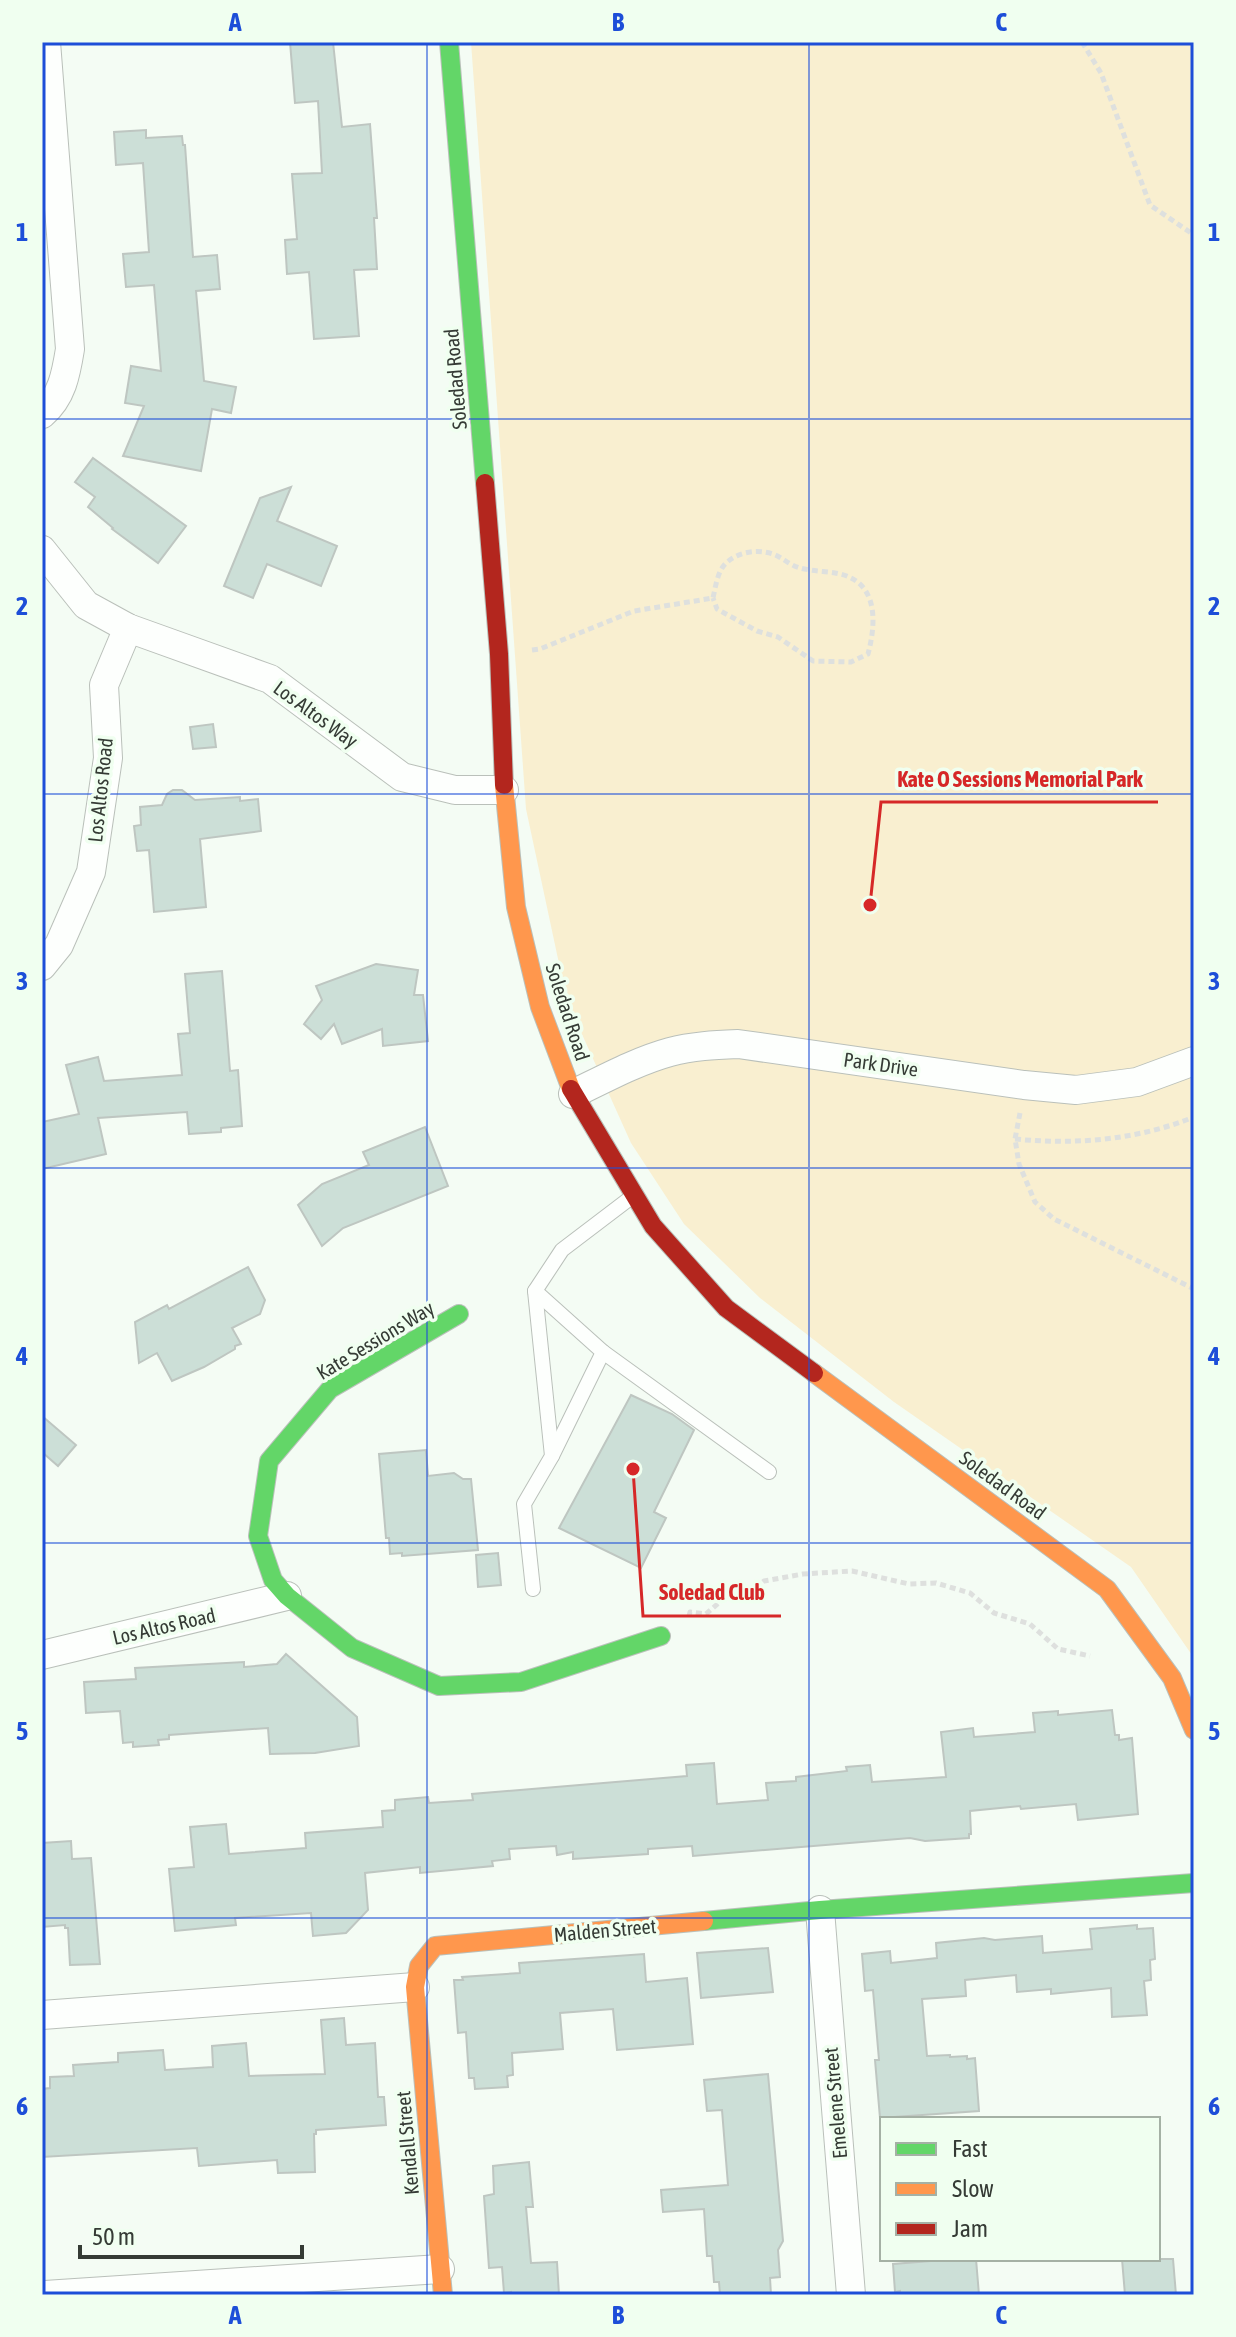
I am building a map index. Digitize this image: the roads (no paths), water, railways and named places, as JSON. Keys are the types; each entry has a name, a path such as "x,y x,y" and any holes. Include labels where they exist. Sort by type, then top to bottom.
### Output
{"street":[{"path":"42,414 50,407 64,382 70,349 46,42"},
{"name":"Soledad Road","path":"449,42 499,654 504,790 516,907 540,1007 573,1094 653,1226 726,1308 1107,1589 1172,1678 1194,1730"},
{"path":"42,550 86,605 128,628"},
{"name":"Los Altos Way","path":"128,628 270,679 402,777 455,790 504,790"},
{"name":"Los Altos Road","path":"42,966 59,945 91,872 108,758 104,685 128,628"},
{"name":"Park Drive","path":"573,1094 669,1052 705,1045 738,1044 1076,1090 1137,1082 1194,1061"},
{"name":"Kate Sessions Way","path":"459,1314 330,1389 269,1461 258,1536 273,1580 287,1596 352,1648 439,1686 521,1682 661,1636"},
{"name":"Los Altos Road","path":"42,1655 287,1596"},
{"name":"Malden Street","path":"415,1987 419,1966 435,1946 820,1910 1194,1883"},
{"name":"Emelene Street","path":"820,1910 851,2295"},
{"path":"42,2015 415,1987"},
{"name":"Kendall Street","path":"415,1987 441,2282"},
{"path":"45,2295 441,2282"}],"lane":[{"path":"552,1456 535,1291 562,1250 634,1195"},
{"path":"535,1291 603,1352 769,1472"},
{"path":"533,1589 524,1504 552,1456 603,1352"}],"place":[{"name":"Kate O Sessions Memorial Park","path":"870,905"},
{"name":"Soledad Club","path":"633,1469"}]}
